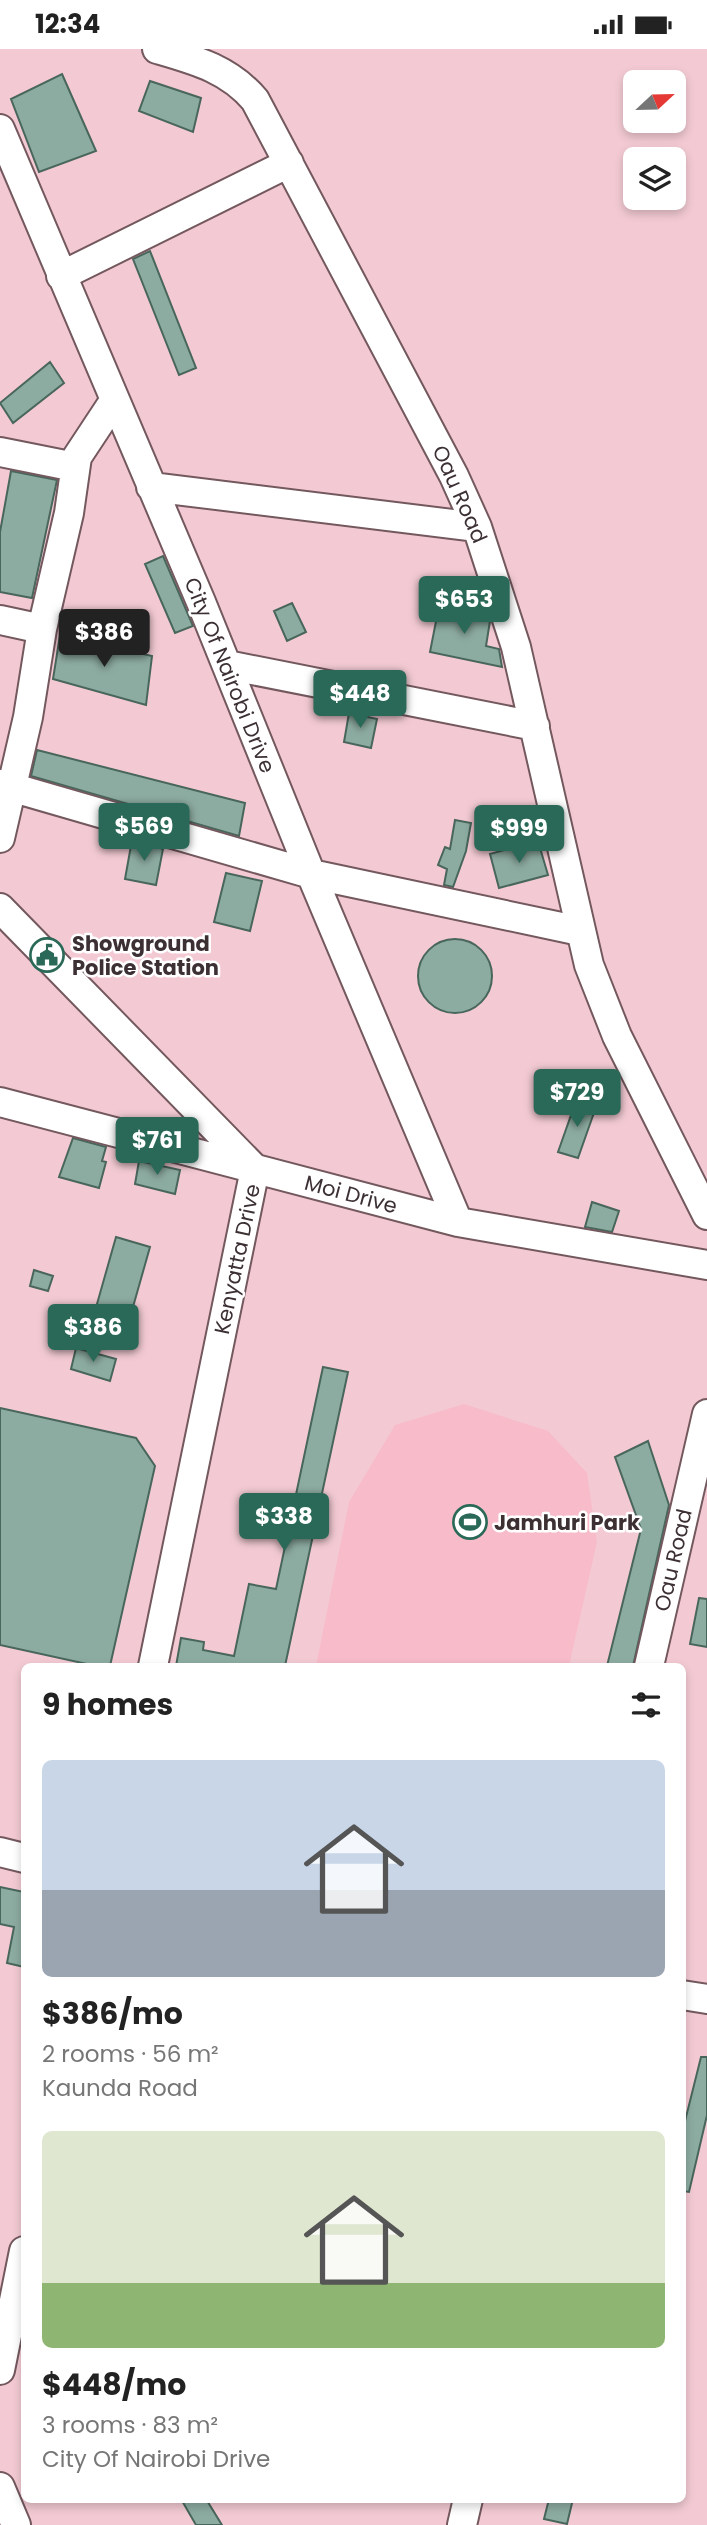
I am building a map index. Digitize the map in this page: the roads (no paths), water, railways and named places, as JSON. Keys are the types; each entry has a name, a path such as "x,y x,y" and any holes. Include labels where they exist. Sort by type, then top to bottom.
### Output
{"street":[{"name":"Oau Road","path":"157,49 206,63 243,86 255,100 427,423 477,527 516,647 589,965 617,1036 707,1215"},
{"name":"City Of Nairobi Drive","path":"0,129 458,1222"},
{"path":"61,276 289,163"},
{"path":"0,838 6,786 28,717 42,629 69,513 75,467 80,450 114,401"},
{"path":"0,452 75,467"},
{"path":"151,487 477,527"},
{"path":"0,620 42,629"},
{"path":"227,666 535,726"},
{"path":"6,786 311,874 580,931"},
{"name":"Kenyatta Drive","path":"0,908 255,1169 154,1663"},
{"name":"Moi Drive","path":"0,1102 458,1222 707,1265"},
{"name":"Oau Road","path":"650,1663 707,1414"},
{"path":"0,1852 21,1857"},
{"path":"686,1996 707,1999"},
{"path":"0,2370 21,2266"},
{"path":"0,2487 16,2525"},
{"path":"463,2525 467,2503"}],"place":[{"name":"Showground Police Station","path":"47,955"},
{"name":"Jamhuri Park","path":"470,1522"}]}
